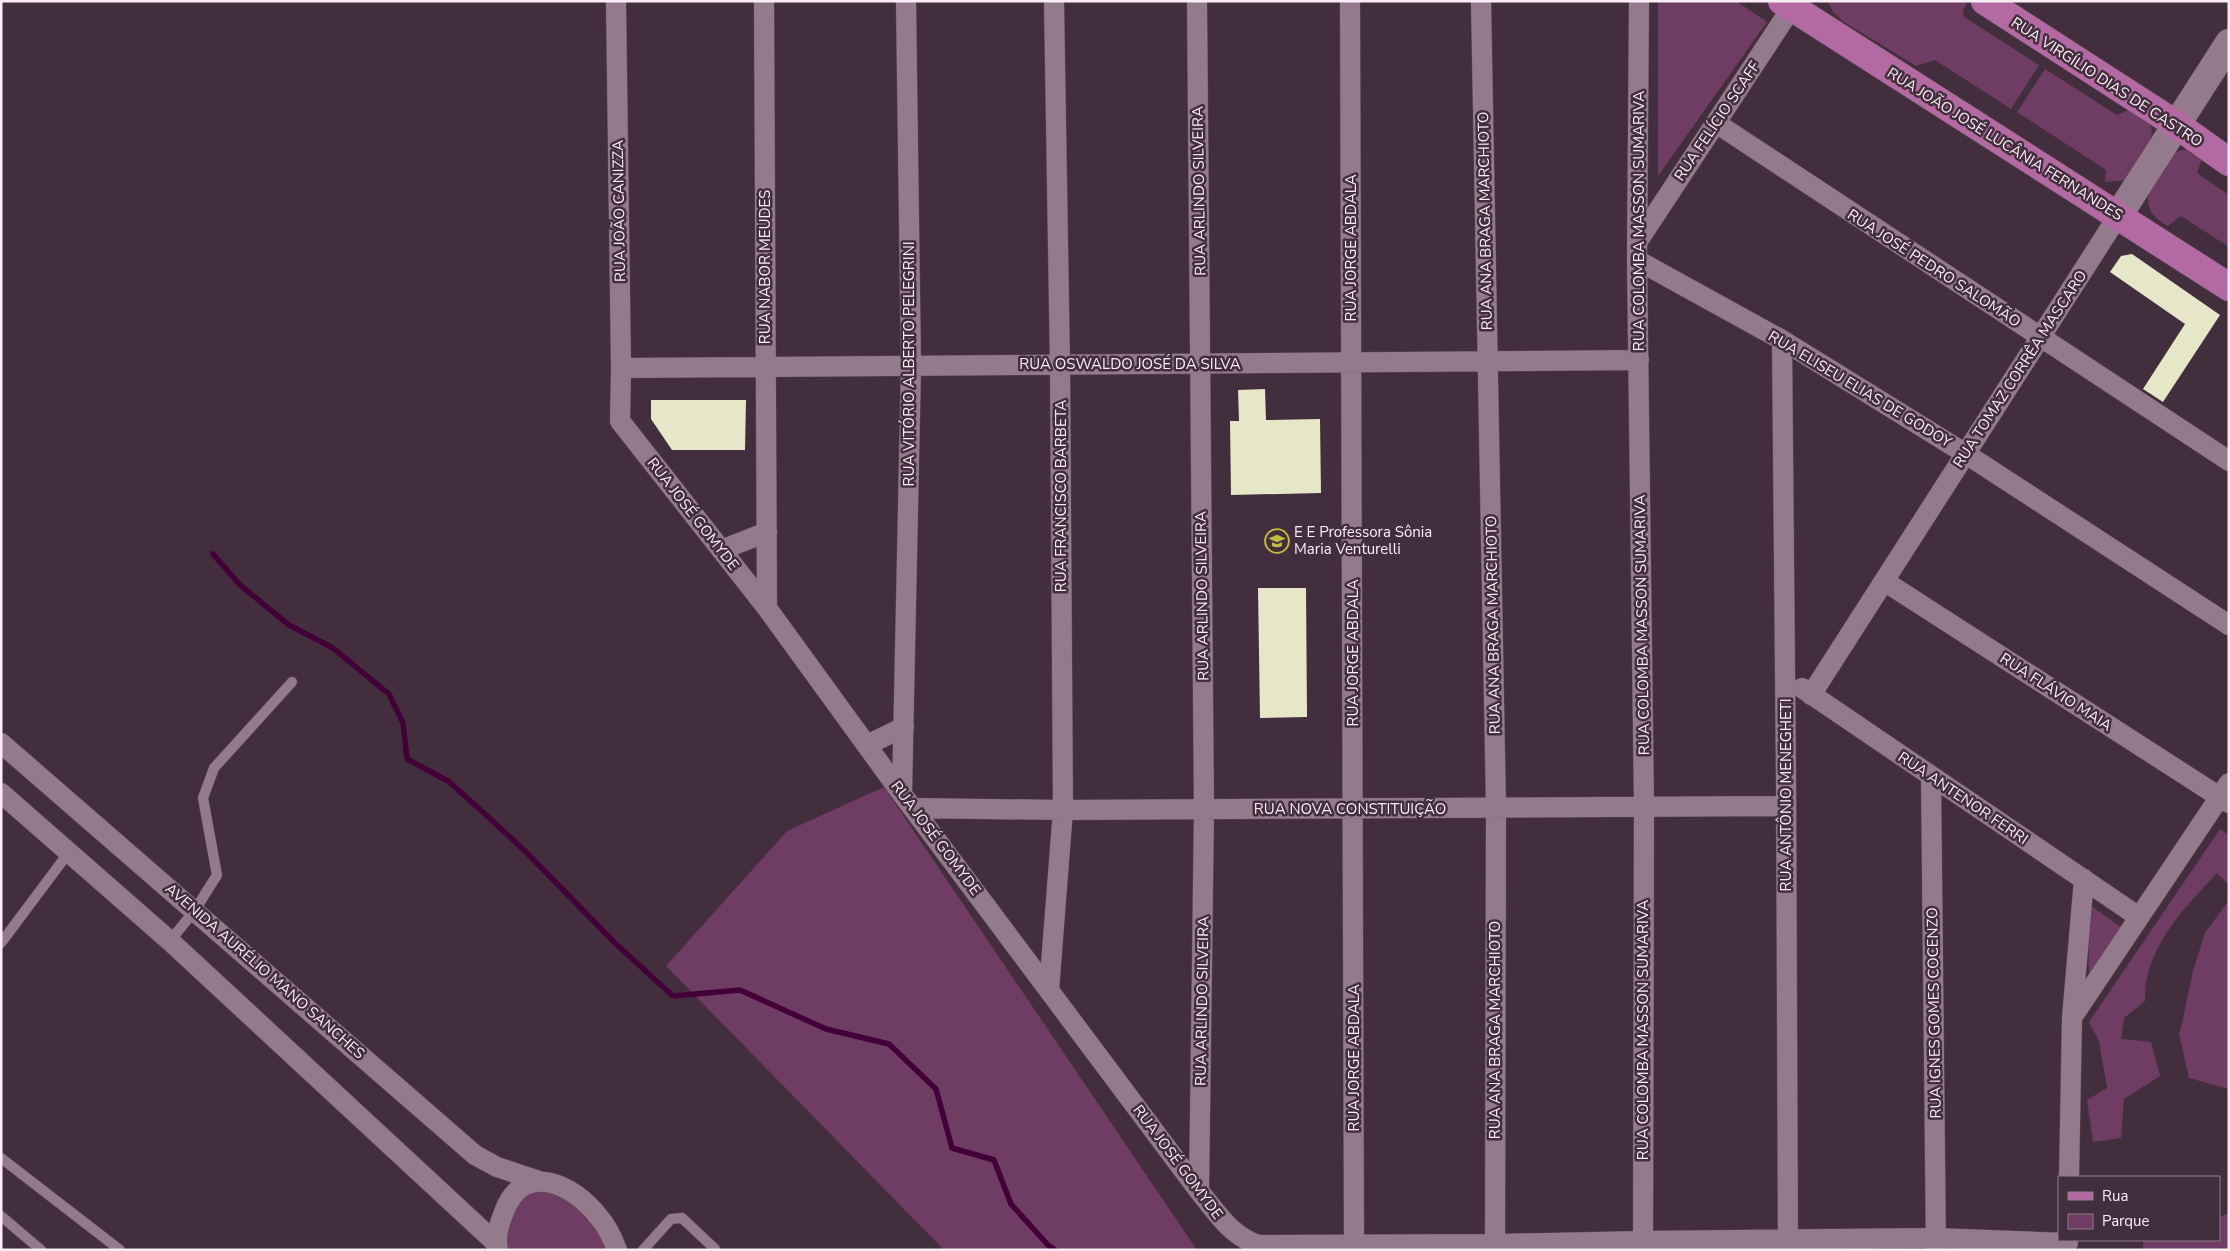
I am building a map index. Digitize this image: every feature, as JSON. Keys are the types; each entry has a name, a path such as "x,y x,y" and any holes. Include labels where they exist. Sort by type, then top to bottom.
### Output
{"main road":[{"name":"RUA VIRGÍLIO DIAS DE CASTRO","path":"1985,1 2229,162"},
{"name":"RUA JOÃO JOSÉ LUCÂNIA FERNANDES","path":"1790,4 2229,287"},
{"name":"RUA TOMAZ CORRÊA MASCARO","path":"2118,216 2229,43"}],"street":[{"name":"RUA JOÃO CANIZZA","path":"616,1 621,368 620,421"},
{"name":"RUA NABOR MEUDES","path":"764,1 767,608"},
{"name":"RUA VITÓRIO ALBERTO PELEGRINI","path":"906,1 911,366 904,727 908,801"},
{"name":"RUA FRANCISCO BARBETA","path":"1050,990 1063,810 1060,365 1054,1"},
{"name":"RUA ARLINDO SILVEIRA","path":"1197,1 1204,810 1199,1191"},
{"name":"RUA JORGE ABDALA","path":"1350,1 1354,1244"},
{"name":"RUA ANA BRAGA MARCHIOTO","path":"1481,1 1496,808 1495,1247"},
{"name":"RUA COLOMBA MASSON SUMARIVA","path":"1639,1 1638,250 1644,807 1642,1245"},
{"name":"RUA FELÍCIO SCAFF","path":"1638,250 1790,4"},
{"name":"RUA JOSÉ PEDRO SALOMÃO","path":"1716,123 2229,461"},
{"name":"RUA TOMAZ CORRÊA MASCARO","path":"1811,695 2118,216"},
{"name":"RUA ELISEU ELIAS DE GODOY","path":"1638,250 1966,454 2229,625"},
{"name":"RUA ANTÔNIO MENEGHETI","path":"1782,340 1787,678 1785,806 1788,1245"},
{"name":"RUA OSWALDO JOSÉ DA SILVA","path":"621,368 1639,360"},
{"name":"RUA JOSÉ GOMYDE","path":"620,421 767,608 908,801 1199,1191 1232,1232 1258,1245 1354,1244 1495,1247 2068,1244"},
{"path":"721,550 767,532"},
{"name":"RUA FLÁVIO MAIA","path":"1884,581 2226,794"},
{"name":"RUA ANTENOR FERRI","path":"1787,678 2140,917"},
{"path":"867,745 904,727"},
{"name":"AVENIDA AURÉLIO MANO SANCHES","path":"1,743 475,1155 497,1166 539,1181 556,1184 573,1192 599,1217 617,1250"},
{"name":"RUA IGNES GOMES COCENZO","path":"1931,776 1936,1244"},
{"path":"1,793 170,941 498,1247"},
{"path":"2072,1018 2226,794"},
{"name":"RUA NOVA CONSTITUIÇÃO","path":"908,801 1063,810 1785,806"},
{"path":"2069,1176 2072,1018 2084,879"},
{"path":"498,1247 498,1230 511,1199 525,1185 539,1181"}],"lane":[{"path":"170,941 195,910 217,875 203,798 214,768 292,682"},
{"path":"1,942 69,852"},
{"path":"1,1158 120,1250"},
{"path":"1,1216 40,1250"},
{"path":"643,1250 671,1219 682,1218 715,1249"}],"green space":[{"path":"1658,1 1736,1 1767,22 1658,176"},
{"path":"1828,1 1968,1 1963,10 1964,17 2039,65 2011,109 1935,60 1916,66 1844,22 1833,12"},
{"path":"2045,69 2117,115 2133,108 2148,120 2151,127 2149,143 2146,151 2127,180 2105,182 2106,170 2017,112"},
{"path":"2189,149 2204,153 2197,173 2229,195 2229,247 2181,216 2168,226 2153,215 2150,208 2148,202 2149,194 2159,171 2174,153"},
{"path":"884,787 1197,1250 944,1250 666,966 787,831"},
{"path":"2220,829 2229,835 2229,885 2217,873 2179,915 2158,947 2151,964 2146,982 2145,1001 2124,1018 2121,1039 2151,1042 2160,1076 2124,1099 2121,1138 2093,1142 2087,1100 2107,1088 2099,1041 2089,1022"},
{"path":"2229,900 2229,1089 2189,1078 2179,1034 2193,971 2205,933"},
{"path":"2088,904 2125,930 2089,981"},
{"path":"538,1185 582,1208 611,1250 504,1250 510,1211"},
{"path":"2229,1213 2229,1250 2143,1250 2143,1241 2220,1241 2220,1217"}],"building":[{"path":"2132,254 2220,315 2163,402 2143,389 2185,324 2110,272 2121,256"},
{"path":"1265,389 1266,420 1320,419 1321,493 1231,495 1230,421 1239,421 1238,390"},
{"path":"651,400 746,400 745,450 672,450 651,419"},
{"path":"1258,588 1306,588 1307,717 1260,718"}],"waterway":[{"path":"213,554 240,585 289,625 333,648 389,694 403,723 407,759 448,781 525,851 616,944 673,996 740,990 826,1029 889,1044 936,1089 952,1148 994,1160 1011,1204 1048,1245 1055,1250"}],"place":[{"name":"E E Professora Sônia Maria Venturelli","path":"1277,541"}]}
